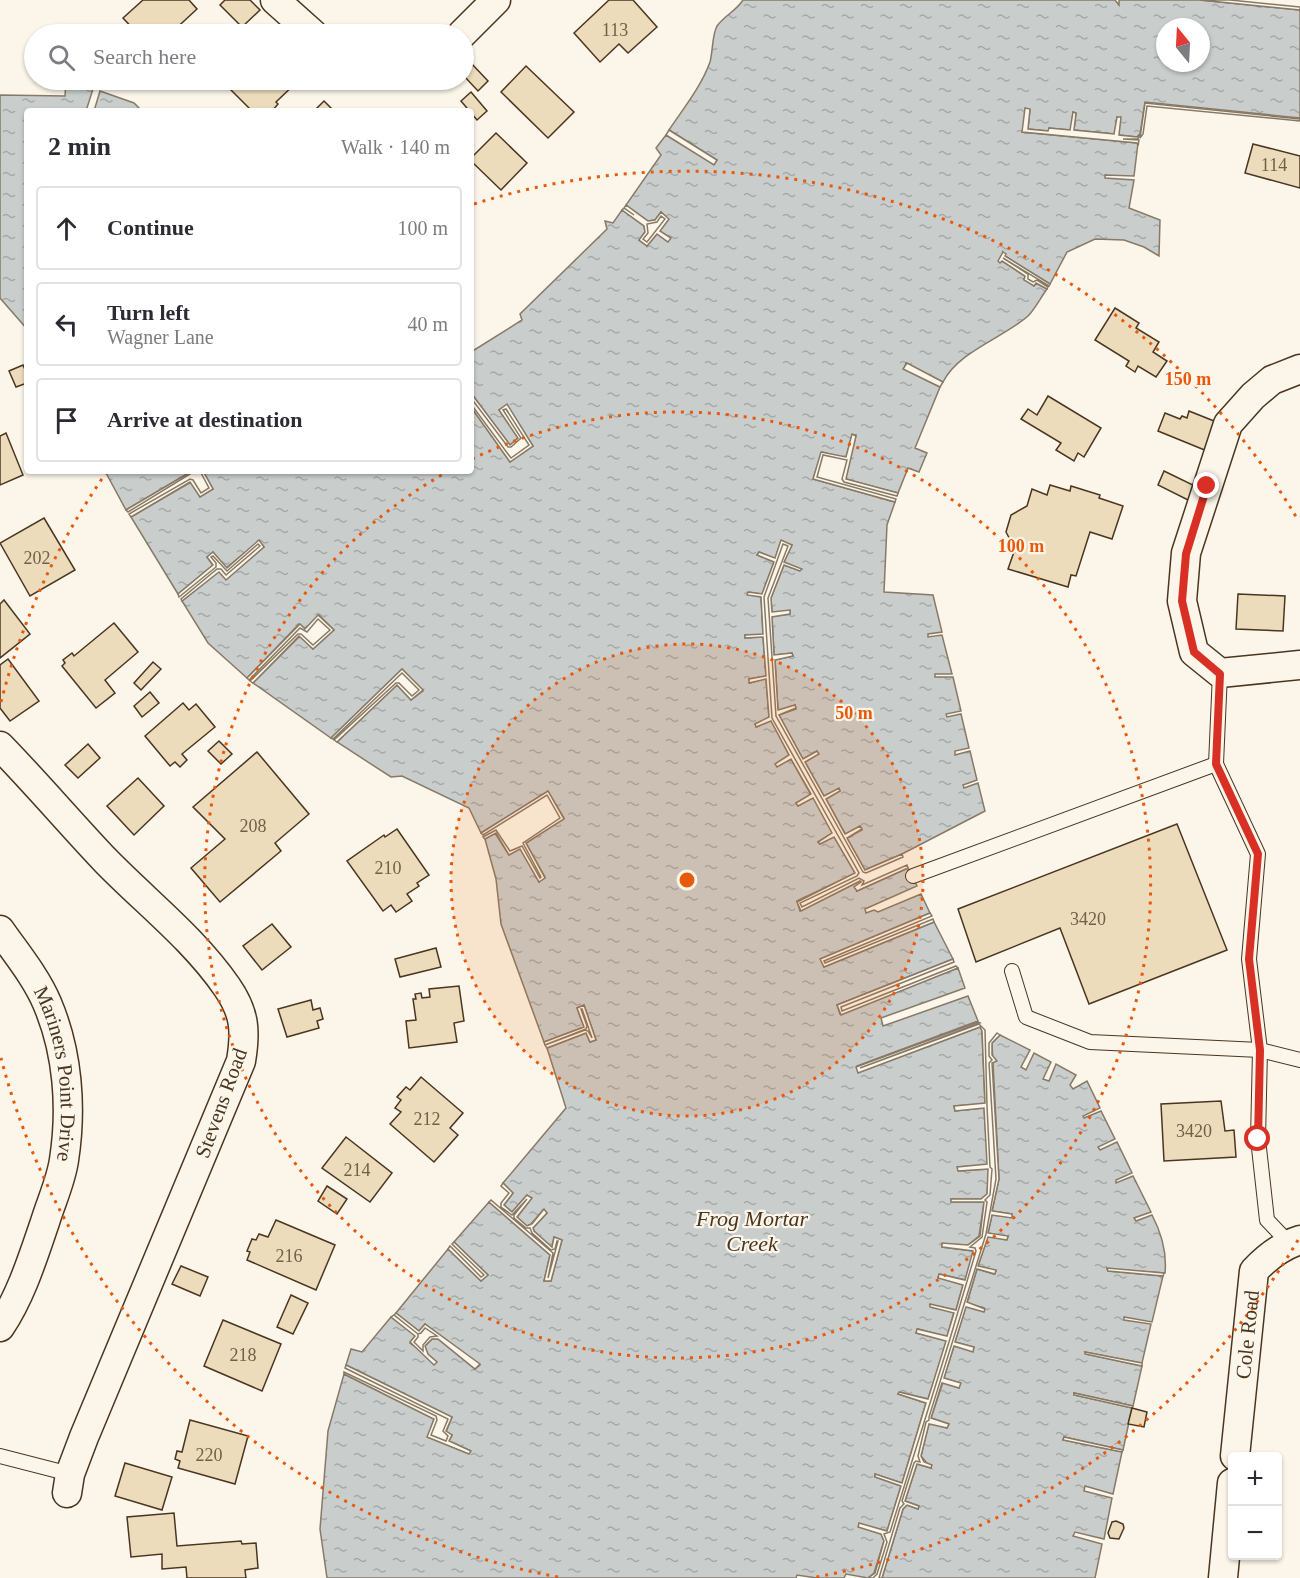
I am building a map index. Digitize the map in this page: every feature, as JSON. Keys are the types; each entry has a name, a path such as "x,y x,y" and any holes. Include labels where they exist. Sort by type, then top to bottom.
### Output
{"street":[{"path":"275,0 302,24"},
{"path":"472,24 496,0"},
{"path":"1300,369 1272,380 1253,396 1228,424 1186,554 1182,601 1194,652 1220,674 1300,665"},
{"name":"Stevens Road","path":"0,746 106,861 203,958 227,988 241,1014 245,1035 241,1061 68,1484"},
{"name":"Mariners Point Drive","path":"0,930 47,1002 60,1042 68,1080 68,1122 64,1162 38,1241 10,1312 0,1327"},
{"name":"Cole Road","path":"1235,1452 1254,1271 1267,1257 1294,1242"},
{"path":"1223,1578 1231,1506"}],"lane":[{"path":"1220,674 1216,764 1258,854 1249,959 1260,1050 1258,1139 1267,1220 1294,1242"},
{"path":"913,876 1216,764"},
{"path":"1012,971 1026,1017 1090,1042 1260,1050 1300,1060"},
{"path":"0,1456 68,1484"}],"water":[{"name":"Frog Mortar Creek","path":"743,0 1115,0 1119,5 1119,0 1200,0 1300,10 1300,118 1145,102 1140,134 1137,137 1119,135 1120,118 1117,117 1115,134 1074,130 1076,113 1073,112 1071,130 1028,129 1030,109 1022,132 1138,143 1134,176 1105,175 1105,178 1134,180 1129,208 1160,220 1159,256 1144,247 1124,240 1095,239 1067,252 1050,284 1005,256 1003,252 1002,261 1026,277 1024,279 1034,286 1036,283 1047,289 1028,316 970,353 950,371 943,382 906,363 904,369 940,387 915,448 927,453 919,472 908,468 898,493 845,479 856,435 852,435 846,458 822,452 813,479 895,502 887,525 884,592 933,595 942,632 928,634 928,637 942,635 952,674 935,674 935,677 953,677 961,711 946,714 947,717 961,714 969,748 955,751 955,755 970,751 977,780 963,785 964,788 978,783 985,811 902,854 865,870 847,838 862,830 860,826 846,835 826,799 840,791 839,789 824,796 805,762 818,754 817,751 803,759 779,715 796,709 795,705 778,711 775,660 793,656 792,653 774,655 772,616 790,614 790,611 772,613 771,598 784,565 800,571 784,562 792,545 781,541 775,559 759,552 757,555 774,562 762,594 749,592 748,594 761,597 763,635 745,635 745,638 763,637 766,676 749,679 750,683 766,678 769,718 755,724 757,727 771,720 789,755 776,764 777,766 791,759 811,795 796,803 798,806 813,797 833,833 818,842 820,844 834,836 856,873 797,901 800,911 860,881 857,891 908,868 917,886 865,909 866,913 874,910 878,912 921,894 930,913 821,959 824,967 934,922 953,959 837,1005 840,1014 958,968 965,988 881,1018 883,1026 968,996 978,1021 857,1066 859,1072 980,1027 982,1031 985,1104 954,1106 955,1111 984,1108 988,1165 958,1167 959,1171 989,1169 987,1194 981,1199 951,1199 952,1202 984,1202 979,1236 968,1245 942,1244 942,1247 974,1251 965,1280 940,1274 938,1277 963,1285 956,1310 930,1305 954,1312 947,1337 918,1329 916,1333 947,1341 928,1399 900,1392 898,1394 926,1403 902,1483 875,1474 875,1477 901,1486 887,1531 859,1524 859,1527 881,1534 884,1541 874,1573 868,1578 846,1574 844,1578 797,1575 796,1578 327,1578 320,1529 328,1431 344,1374 434,1419 428,1437 471,1451 449,1441 452,1435 446,1432 452,1417 346,1365 351,1349 362,1352 391,1317 416,1336 410,1343 437,1362 427,1354 425,1346 432,1339 438,1339 475,1369 480,1365 425,1324 419,1331 396,1313 448,1249 481,1281 488,1275 454,1242 489,1202 550,1255 544,1281 551,1281 562,1240 554,1237 552,1248 534,1231 533,1228 547,1213 543,1210 527,1226 517,1217 531,1199 527,1195 512,1212 504,1205 513,1193 503,1183 566,1108 547,1048 586,1033 590,1042 596,1040 584,1005 577,1008 584,1027 544,1042 501,924 496,879 485,839 495,833 509,855 520,848 539,882 545,877 526,843 564,818 548,791 481,833 469,808 402,776 391,777 337,742 397,685 411,700 423,691 402,669 331,738 253,683 300,636 313,649 334,630 319,615 305,629 299,624 247,678 208,643 182,601 219,571 226,579 264,547 259,541 226,568 213,552 207,557 213,565 178,594 131,517 191,482 200,497 213,489 205,474 474,474 474,411 510,462 533,446 507,405 499,410 518,438 510,445 474,397 474,350 522,320 520,314 607,229 605,221 613,223 622,210 644,226 645,232 639,240 647,246 657,234 668,242 659,231 668,219 661,212 655,220 648,221 626,205 661,155 656,148 666,135 714,164 717,160 669,130 702,80 710,62 717,26"},
{"path":"65,90 93,90 87,108 24,108 24,326 0,298 0,95 65,96"},
{"path":"100,91 134,103 139,108 95,108"},
{"path":"107,474 187,474 126,510"},
{"path":"1000,1035 1030,1050 1021,1067 1026,1070 1034,1053 1051,1062 1043,1079 1049,1081 1056,1064 1076,1075 1070,1085 1073,1089 1087,1081 1100,1108 1083,1116 1084,1118 1101,1111 1115,1139 1098,1147 1100,1150 1117,1142 1132,1173 1116,1180 1116,1183 1133,1176 1151,1212 1134,1218 1136,1221 1152,1215 1163,1243 1165,1273 1107,1269 1108,1271 1163,1276 1152,1322 1124,1317 1124,1320 1151,1324 1142,1363 1085,1352 1142,1366 1133,1406 1074,1393 1074,1395 1132,1408 1123,1450 1064,1437 1063,1440 1122,1452 1113,1494 1085,1486 1084,1491 1112,1498 1104,1539 1075,1532 1073,1536 1102,1544 1095,1578 882,1578 903,1509 907,1505 918,1509 919,1506 905,1501 917,1464 931,1468 921,1456 929,1423 947,1428 949,1424 931,1418 943,1382 959,1388 960,1383 944,1378 954,1346 973,1351 974,1347 955,1342 966,1306 984,1311 984,1308 967,1303 977,1269 994,1274 996,1271 978,1266 988,1236 1006,1240 1008,1237 988,1233 992,1215 1011,1217 1012,1214 992,1211 999,1179 992,1043"}],"pier":[{"path":"1200,0 1230,0 1300,7 1300,10"},
{"path":"1145,103 1300,119 1300,121 1147,106 1143,134 1140,138"},
{"path":"1025,108 1030,109 1028,129 1048,131 1049,128 1070,130 1073,112 1076,113 1074,130 1114,134 1117,117 1121,117 1119,135 1137,137 1140,134 1138,139 1123,139 1139,140 1138,146 1137,143 1022,132"},
{"path":"669,130 717,160 714,165 666,135"},
{"path":"626,205 648,221 655,220 661,212 669,219 660,231 671,238 668,242 657,234 647,246 639,240 645,232 644,226 622,210","holes":["661,216 665,219 647,242 643,239 648,233 647,224 657,222"]},
{"path":"1003,252 1005,256 1050,284 1049,286 1003,258 1028,274 1028,279 1033,282 1037,280 1048,287 1047,289 1036,283 1034,286 1024,280 1025,276 1002,261 1000,263 998,261"},
{"path":"907,363 943,382 940,387 903,369"},
{"path":"474,397 510,445 518,438 499,410 507,404 533,446 510,462 474,408 511,458 529,445 506,409 503,410 521,438 508,447 474,402"},
{"path":"852,434 856,436 846,479 898,493 897,496 844,482 842,479 847,460 823,455 817,477 896,499 895,502 813,479 821,452 846,457"},
{"path":"187,474 190,474 128,512 126,510"},
{"path":"202,474 205,474 213,489 200,497 190,482 131,517 129,514 190,479 201,493 209,488"},
{"path":"259,540 264,547 226,580 219,572 182,601 181,599 217,569 221,569 226,575 260,546 258,544 227,571 213,556 211,557 216,567 179,597 178,594 213,565 207,557 213,552 227,568"},
{"path":"781,540 792,545 784,562 802,569 800,571 784,565 771,598 772,612 790,610 790,614 772,617 774,655 792,653 793,656 775,660 778,710 795,705 796,708 779,715 803,759 817,751 819,754 805,762 824,796 839,788 840,791 826,799 845,834 860,826 862,829 847,838 865,870 902,854 903,857 866,873 863,872 776,716 768,598 788,546 783,544 764,597 772,718 859,873 800,903 802,907 859,878 864,881 862,885 907,865 908,868 857,891 854,887 860,881 801,911 797,902 855,873 834,837 820,844 818,842 832,833 813,798 798,806 796,803 811,794 791,759 777,767 775,764 789,755 771,721 756,727 755,724 769,717 766,679 749,683 749,679 766,676 763,637 745,638 745,635 763,634 761,597 747,595 748,592 762,594 774,562 757,555 759,552 775,558"},
{"path":"318,615 334,630 313,649 299,636 253,683 250,681 298,634 313,645 330,630 318,619 307,632 300,628 249,680 247,678 300,624 305,629"},
{"path":"402,669 423,690 411,700 397,685 337,742 334,740 396,683 399,683 412,696 419,690 402,673 333,739 331,738"},
{"path":"548,791 564,819 526,843 545,878 539,882 520,849 509,855 496,833 485,839 483,837 496,830 510,851 522,846 540,878 523,843 560,818 547,795 483,835 481,833"},
{"path":"930,913 932,916 824,961 825,963 933,919 934,922 824,967 820,959"},
{"path":"953,959 954,962 841,1007 842,1011 956,966 958,968 841,1015 837,1005"},
{"path":"584,1005 596,1040 590,1042 586,1033 547,1048 545,1045 544,1042 584,1027 577,1008","holes":["582,1009 592,1038 585,1030 545,1045 586,1029"]},
{"path":"980,1023 860,1068 979,1024 985,1030 990,1167 992,1169 990,1195 985,1200 987,1202 982,1237 970,1247 975,1248 976,1251 949,1342 890,1532 884,1534 887,1542 877,1574 873,1578 868,1578 875,1573 884,1541 881,1534 858,1527 859,1523 887,1531 901,1486 875,1477 875,1474 902,1483 926,1403 898,1394 899,1392 928,1399 946,1341 916,1333 917,1329 947,1336 954,1313 930,1307 930,1304 956,1310 963,1285 938,1278 939,1274 965,1280 973,1251 942,1247 942,1243 968,1245 980,1236 984,1202 951,1202 951,1199 981,1199 987,1194 988,1169 958,1171 957,1167 987,1164 984,1108 955,1111 954,1106 985,1103 982,1031 980,1027 858,1073 856,1067"},
{"path":"997,1033 1000,1035 992,1043 992,1055 997,1061 992,1063 999,1179 992,1211 1012,1214 1012,1218 992,1215 988,1233 1008,1236 1007,1240 988,1237 978,1266 996,1270 995,1274 977,1269 967,1302 985,1309 984,1312 966,1307 955,1342 974,1347 973,1352 954,1346 944,1378 961,1383 959,1388 942,1383 931,1418 949,1424 947,1428 929,1424 921,1456 924,1462 932,1465 931,1468 917,1464 905,1501 919,1506 918,1509 907,1505 903,1509 882,1578 879,1578 900,1508 904,1504 902,1501 914,1463 920,1462 918,1456 926,1422 929,1420 986,1234 996,1179 989,1063 992,1060 989,1056 989,1043"},
{"path":"503,1183 513,1193 504,1205 512,1212 527,1195 532,1198 517,1217 527,1226 532,1224 544,1209 547,1213 533,1228 534,1231 552,1247 554,1237 562,1240 551,1281 544,1281 550,1255 489,1202 491,1200 553,1253 548,1278 558,1241 555,1249 551,1250 532,1233 530,1228 526,1228 514,1218 527,1199 512,1215 501,1207 501,1203 509,1193 501,1186"},
{"path":"454,1242 488,1275 481,1281 448,1249 450,1246 481,1277 484,1275 452,1244"},
{"path":"1107,1268 1164,1273 1163,1276 1108,1271"},
{"path":"396,1313 419,1331 425,1324 480,1364 475,1369 438,1339 432,1339 425,1346 428,1354 437,1362 434,1365 410,1342 415,1336 391,1317","holes":["425,1328 437,1336 430,1337 423,1345 423,1351 414,1342"]},
{"path":"1085,1352 1142,1363 1142,1366 1085,1354"},
{"path":"346,1365 452,1417 446,1431 452,1435 449,1441 471,1451 469,1454 427,1437 434,1419 344,1372 436,1416 437,1420 431,1435 446,1441 448,1436 443,1431 448,1419 345,1368"},
{"path":"1074,1393 1133,1406 1132,1408 1074,1395"},
{"path":"1064,1437 1123,1450 1122,1452 1063,1440"}],"building":[{"path":"143,0 189,0 197,9 181,24 129,24 123,18"},
{"path":"225,0 250,0 260,10 245,24 239,24 220,5"},
{"path":"609,0 633,0 657,27 628,53 619,44 600,62 574,33"},
{"path":"474,66 488,81 478,91 474,87"},
{"path":"526,66 574,112 548,138 501,92"},
{"path":"231,90 289,90 276,102 278,104 275,108 249,108"},
{"path":"471,92 487,111 477,120 474,116 474,108 467,108 461,101"},
{"path":"324,101 331,108 317,108"},
{"path":"496,133 527,163 501,190 474,164 474,155"},
{"path":"1253,144 1300,156 1300,188 1245,173"},
{"path":"1115,308 1139,323 1136,328 1159,342 1153,352 1167,361 1156,377 1138,366 1135,372 1126,366 1129,361 1095,340"},
{"path":"23,365 24,384 16,387 9,371"},
{"path":"1048,396 1101,428 1084,457 1078,453 1074,461 1056,450 1061,443 1021,419 1028,409 1037,415"},
{"path":"1189,411 1219,423 1207,451 1158,431 1165,413 1180,419 1182,416 1187,418"},
{"path":"6,433 23,475 0,485 0,436"},
{"path":"1164,471 1195,486 1188,500 1158,485"},
{"path":"1050,485 1070,491 1071,486 1100,495 1099,498 1123,506 1112,539 1090,532 1076,576 1071,575 1068,587 1008,569 1015,549 1006,532 1011,515 1027,506 1032,489 1047,495"},
{"path":"44,518 75,570 30,596 0,543"},
{"path":"1238,594 1285,596 1283,631 1236,629"},
{"path":"4,600 30,634 0,658 0,604"},
{"path":"114,623 138,652 105,680 115,693 96,708 62,666 65,663 63,660 72,653 74,656"},
{"path":"8,659 39,701 10,721 0,708 0,665"},
{"path":"153,662 161,669 141,690 134,683"},
{"path":"150,692 159,703 142,717 134,706"},
{"path":"183,703 189,710 196,704 215,727 182,754 187,760 180,767 175,762 170,766 145,736"},
{"path":"219,741 232,754 221,764 208,751"},
{"path":"88,744 100,758 78,778 65,765"},
{"path":"257,752 309,814 275,843 281,851 220,902 191,868 225,839 193,807"},
{"path":"138,778 164,806 134,835 107,806"},
{"path":"1177,824 1227,950 1089,1004 1060,928 976,962 958,909"},
{"path":"397,829 429,875 407,894 412,901 396,912 391,905 383,911 347,861 384,835 385,837"},
{"path":"272,924 291,947 262,970 243,946"},
{"path":"436,948 441,967 400,977 395,959"},
{"path":"459,986 464,1021 454,1023 457,1042 409,1048 406,1021 416,1020 413,999 416,999 415,994 421,993 422,998 430,997 429,989"},
{"path":"311,1000 313,1010 320,1008 323,1019 317,1021 319,1028 287,1037 278,1009"},
{"path":"421,1077 463,1113 450,1128 458,1135 434,1162 390,1124 401,1112 395,1108 401,1100 397,1097 406,1087 410,1090"},
{"path":"1221,1101 1225,1131 1234,1130 1236,1157 1164,1161 1161,1104"},
{"path":"346,1137 392,1173 370,1202 322,1168"},
{"path":"327,1186 347,1199 337,1214 318,1201"},
{"path":"276,1220 335,1245 316,1290 247,1260 250,1252 247,1251 252,1239 256,1240 259,1234 268,1237"},
{"path":"181,1266 208,1277 200,1296 172,1284"},
{"path":"291,1295 308,1303 293,1334 277,1327"},
{"path":"223,1320 281,1344 262,1391 204,1366"},
{"path":"1132,1408 1147,1412 1144,1427 1128,1424"},
{"path":"190,1420 248,1436 235,1484 178,1468 180,1461 175,1459 177,1451 182,1452"},
{"path":"125,1463 172,1477 162,1510 115,1496"},
{"path":"174,1513 177,1546 241,1541 242,1544 256,1543 258,1568 245,1570 246,1578 187,1578 186,1567 162,1569 162,1554 131,1557 127,1517"},
{"path":"1112,1522 1123,1524 1124,1528 1119,1539 1110,1538 1108,1533"}],"route":[{"path":"1207,486 1186,554 1182,601 1194,652 1220,674 1216,764 1258,854 1249,959 1260,1050 1258,1139"}]}
